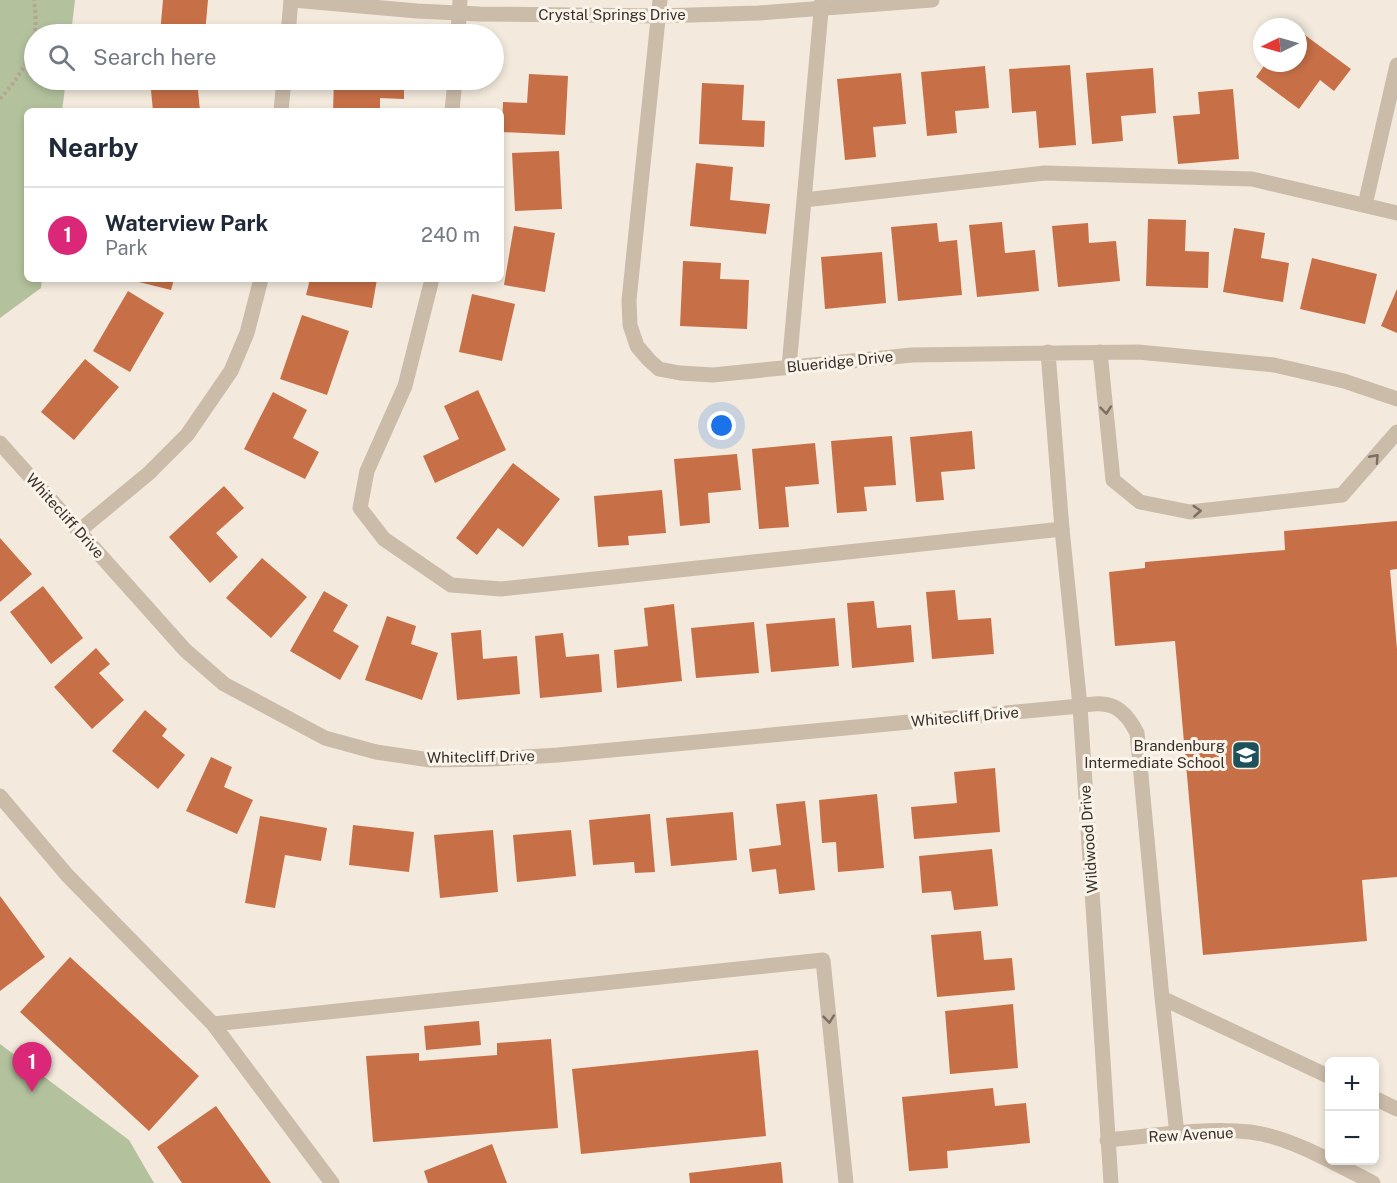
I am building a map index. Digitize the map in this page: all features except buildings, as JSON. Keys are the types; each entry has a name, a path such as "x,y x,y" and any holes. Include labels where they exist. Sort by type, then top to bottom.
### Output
{"street":[{"name":"Crystal Springs Drive","path":"292,0 460,6 659,8 759,13 822,4 932,0"},
{"path":"289,24 292,0"},
{"path":"789,367 822,4"},
{"path":"459,24 460,6"},
{"name":"Blueridge Drive","path":"659,8 629,300 630,325 637,346 659,369 713,375 912,354 1138,352 1274,365 1344,381 1397,399"},
{"path":"1365,206 1397,65"},
{"path":"281,108 283,90"},
{"path":"452,108 454,90"},
{"path":"804,200 1045,173 1252,179 1397,213"},
{"path":"79,531 149,473 187,435 231,371 247,333 260,282"},
{"path":"431,282 405,386 367,471 360,508 384,539 452,585 501,589 1062,529"},
{"name":"Wildwood Drive","path":"1048,352 1062,529 1080,706 1107,1140 1112,1183"},
{"path":"1100,352 1113,480 1140,502 1190,512 1342,495 1397,432"},
{"name":"Whitecliff Drive","path":"0,443 185,650 224,684 325,738 376,752 430,760 491,759 582,753 1094,703 1108,704 1121,710 1131,720 1137,733 1177,1134"},
{"path":"0,796 67,875 213,1024 332,1183"},
{"path":"213,1024 823,960 846,1183"},
{"path":"1162,998 1325,1075"},
{"path":"1379,1100 1397,1109"},
{"name":"Rew Avenue","path":"1107,1140 1214,1131 1251,1132 1295,1146 1373,1183"}],"path":[{"path":"34,0 35,24"},
{"path":"0,99 20,75 24,66"}],"green space":[{"path":"0,0 75,0 72,24 24,24 24,90 65,90 62,108 24,108 24,282 42,282 41,288 0,318"},
{"path":"0,1044 129,1140 154,1183 0,1183"}],"place":[{"name":"Brandenburg Intermediate School","path":"1246,755"},
{"name":"Waterview Park","path":"32,1092"}]}
